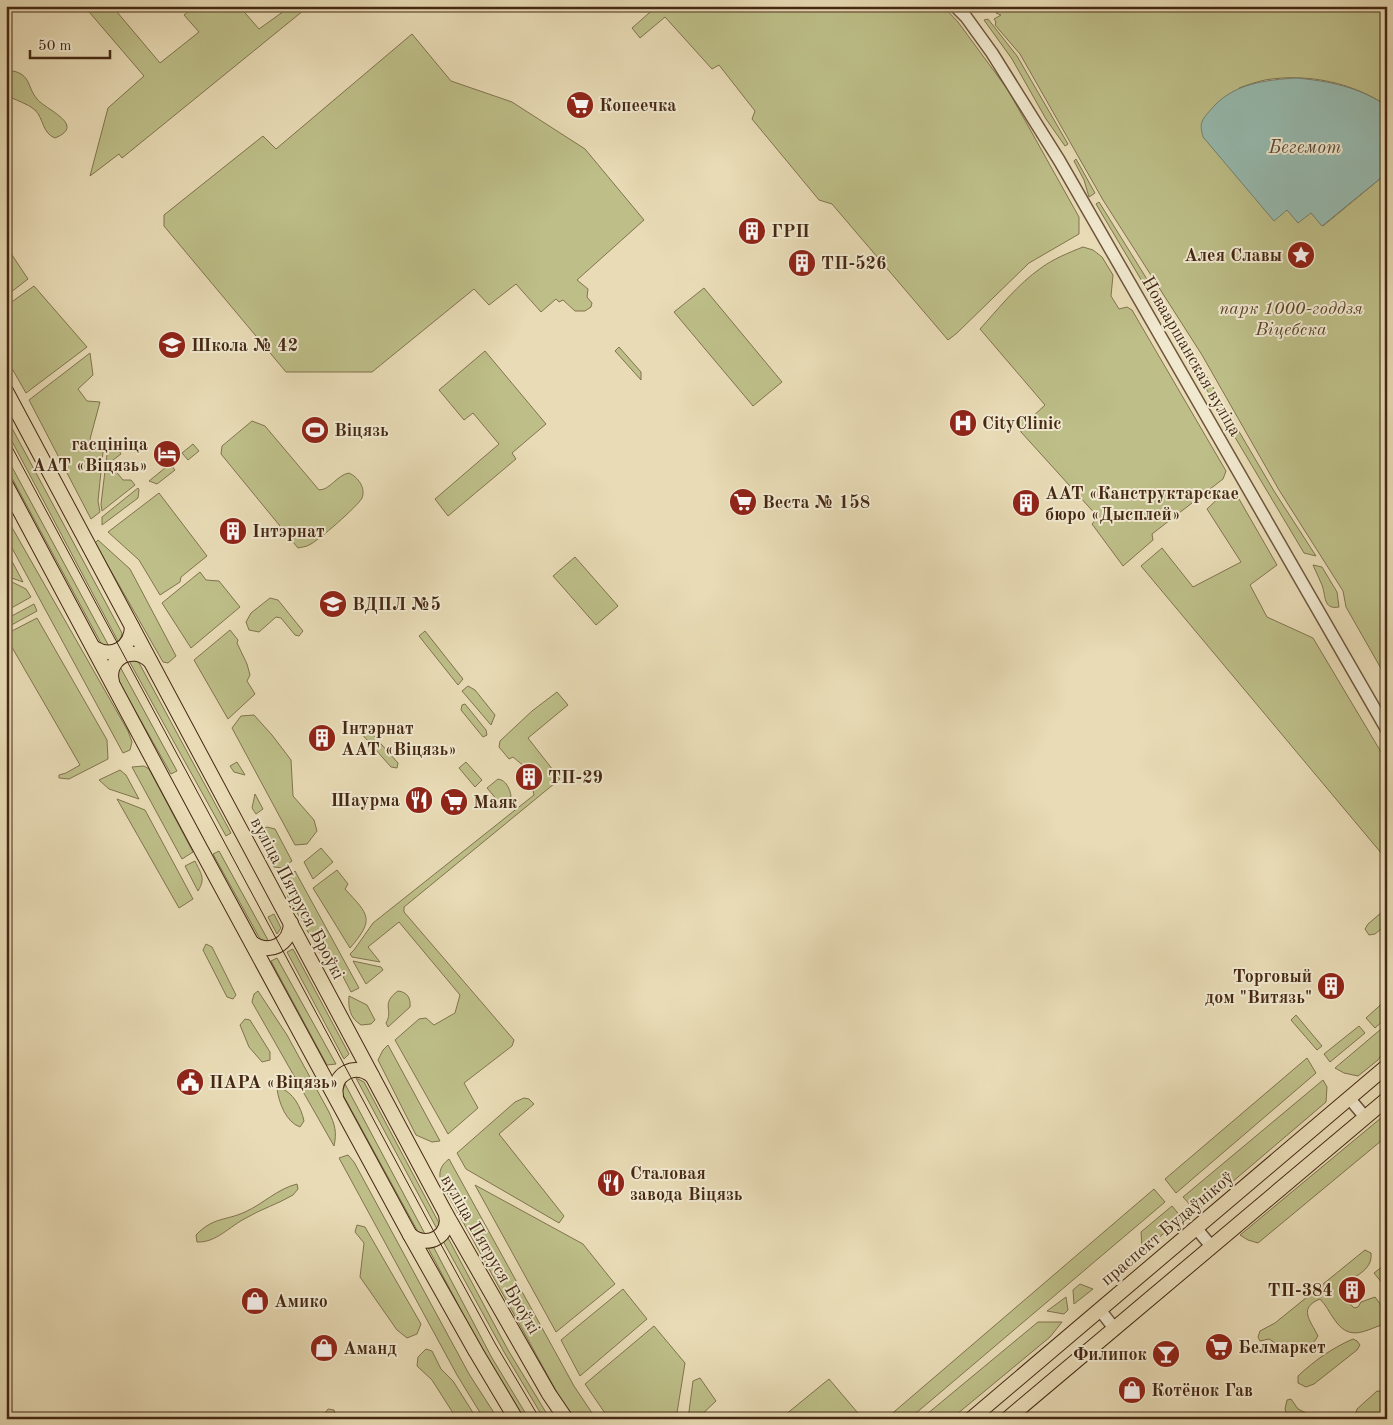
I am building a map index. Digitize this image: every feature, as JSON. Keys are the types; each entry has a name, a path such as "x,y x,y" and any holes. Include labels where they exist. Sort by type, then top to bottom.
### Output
{"main road":[{"name":"вуліца Пятруся Броўкі","path":"6,391 446,1214 549,1394 566,1419"},
{"path":"6,485 410,1235 516,1419"},
{"path":"94,648 108,653 118,651 127,644 132,633 132,627"},
{"path":"112,684 112,669 121,657 136,653 150,661"},
{"path":"252,943 267,949 278,946 289,934 291,923"},
{"name":"праспект Будаўнікоў","path":"971,1419 1387,1066"},
{"path":"336,1096 335,1085 341,1075 346,1072 357,1069 367,1072 372,1076"},
{"path":"1007,1419 1387,1099"},
{"path":"410,1235 419,1241 435,1240 446,1229 446,1214"}],"street":[{"name":"Новааршанская вуліца","path":"956,6 992,54 1059,160 1387,730"},
{"path":"1349,1098 1365,1118"},
{"path":"1196,1228 1211,1246"},
{"path":"1100,1310 1114,1328"}],"green space":[{"path":"84,6 112,6 160,63 199,32 184,15 195,6 239,6 259,29 291,6 309,6 122,158 119,154 90,176 108,108 144,76"},
{"path":"657,6 943,6 958,22 1008,90 1079,217 1079,234 1029,263 948,340 832,204 819,200 752,119 755,111 719,65 712,69 665,17 640,38 632,28"},
{"name":"парк 1000-годдзя Віцебска","path":"1008,6 1387,6 1387,106 1344,85 1312,79 1281,78 1265,80 1239,88 1287,210 1311,212 1323,226 1387,173 1387,679 1346,607 1343,591 1279,490 1202,355 1103,200 1020,54 995,25 994,19 1001,15 996,13"},
{"path":"988,19 1017,56 1068,144 1065,146 1046,119 1012,59 984,20"},
{"path":"412,34 451,81 512,102 585,149 644,220 577,280 588,289 587,297 592,303 591,307 585,311 575,311 563,300 559,302 556,299 541,312 516,284 489,305 474,289 372,372 286,372 164,226 164,215 263,136 276,149"},
{"path":"13,71 23,75 37,99 66,123 67,128 64,133 55,138 51,136 35,110 7,95 6,76"},
{"path":"1076,159 1095,193 1089,197 1084,180 1074,161"},
{"path":"1099,202 1194,355 1274,491 1316,556 1304,553 1096,204"},
{"path":"6,246 28,279 6,296"},
{"path":"1083,247 1093,250 1102,257 1113,275 1111,296 1119,309 1127,307 1132,310 1226,471 1223,479 1152,534 1153,540 1123,566 1092,524 1098,517 1021,432 1019,423 1023,419 1028,421 1045,405 980,329 1024,281 1056,259"},
{"path":"34,286 87,347 26,393 6,358 6,306"},
{"path":"704,288 782,382 753,406 674,312"},
{"path":"619,347 641,372 641,380 615,351"},
{"path":"485,351 546,424 512,453 516,459 448,516 435,499 499,444 473,413 464,420 439,390"},
{"path":"90,353 93,375 78,389 87,401 100,402 90,439 103,452 98,501 100,512 91,519 29,400"},
{"path":"6,417 122,633 120,645 6,430"},
{"path":"252,421 265,426 319,490 327,488 341,476 349,473 358,480 362,487 363,494 359,502 328,531 308,546 298,548 221,454 222,446"},
{"path":"193,444 199,451 188,460 182,453"},
{"path":"108,446 117,447 121,454 109,463 123,480 131,480 135,485 102,511 101,504"},
{"path":"6,456 111,650 103,647 6,467"},
{"path":"170,464 175,470 157,484 149,481"},
{"path":"138,488 138,498 102,525 102,517"},
{"path":"1225,492 1239,499 1277,565 1250,585 1267,617 1313,638 1387,762 1387,860 1141,566 1162,548 1193,587 1241,562 1207,509"},
{"path":"159,493 207,556 181,577 180,582 160,595 139,560 108,532"},
{"path":"6,517 128,731 132,742 130,750 123,753 6,537"},
{"path":"98,540 130,569 176,656 168,663 163,662 95,543"},
{"path":"6,550 23,582 6,576"},
{"path":"575,557 618,606 596,625 553,576"},
{"path":"1313,565 1322,567 1337,592 1339,607 1330,606 1326,601 1322,585"},
{"path":"200,572 206,580 219,581 240,607 191,648 162,603"},
{"path":"6,579 26,589 31,597 6,611"},
{"path":"270,598 278,600 303,631 299,636 295,635 281,618 276,617 259,632 249,630 246,622 251,613"},
{"path":"34,604 37,611 6,628 6,619"},
{"path":"37,618 107,740 108,759 69,779 59,778 59,775 80,765 6,637 6,634"},
{"path":"230,630 238,640 237,643 250,675 247,681 255,694 228,719 194,660"},
{"path":"425,631 463,679 458,685 419,636"},
{"path":"128,659 138,661 231,833 226,836"},
{"path":"118,663 177,771 171,774 115,675"},
{"path":"468,686 475,690 495,715 491,725 462,691"},
{"path":"557,692 568,705 528,738 560,779 404,907 404,912 514,1040 512,1046 464,1083 478,1108 448,1134 395,1040 419,1019 426,1018 434,1025 455,1013 460,995 399,922 368,947 380,962 352,957 350,954 373,923 534,795 532,785 538,778 513,757 509,759 499,747 500,741 532,711"},
{"path":"465,704 486,730 487,735 483,737 461,710 462,705"},
{"path":"254,715 291,760 293,796 314,820 317,831 307,844 295,845 232,728 241,716"},
{"path":"362,725 366,727 398,763 397,768 391,767 360,732 359,728"},
{"path":"237,762 245,775 234,772 230,766"},
{"path":"466,762 482,780 475,787 459,768"},
{"path":"144,766 149,769 193,852 182,859 132,767"},
{"path":"120,770 126,775 139,799 109,789 99,780"},
{"path":"498,779 509,788 511,796 504,808 487,788"},
{"path":"255,794 263,809 256,814 252,808"},
{"path":"117,799 145,810 193,899 179,908"},
{"path":"267,827 275,829 292,861 282,868 274,867 256,831"},
{"path":"321,848 333,862 313,879 304,862"},
{"path":"219,851 268,940 260,939 213,854"},
{"path":"195,861 202,879 198,891 185,866"},
{"path":"337,870 348,884 345,889 364,911 366,917 363,930 350,948 313,888"},
{"path":"295,871 359,988 351,992 337,965 333,966 323,958 288,897 287,883"},
{"path":"1382,912 1381,929 1375,934 1369,935 1365,929"},
{"path":"274,914 281,928 277,934 268,917"},
{"path":"206,944 212,947 236,995 233,999 227,997 203,950"},
{"path":"293,949 349,1054 344,1059 287,952"},
{"path":"277,958 336,1064 327,1065 271,961"},
{"path":"353,961 381,967 383,970 366,984"},
{"path":"258,991 287,1035 329,1112 335,1129 334,1146 252,1002 254,994"},
{"path":"398,991 408,996 410,1007 388,1027 386,1023 389,1014 388,1003"},
{"path":"349,996 367,1005 375,1020 371,1024 361,1025 354,1019 349,1009"},
{"path":"1387,999 1387,1017 1375,1028 1366,1018"},
{"path":"1296,1015 1322,1046 1317,1050 1291,1020"},
{"path":"245,1019 250,1020 270,1052 270,1060 262,1062 249,1047 240,1025"},
{"path":"1387,1024 1387,1047 1378,1060 1358,1076 1344,1073 1335,1068"},
{"path":"1359,1026 1365,1033 1330,1062 1324,1054"},
{"path":"388,1045 440,1141 432,1142 416,1135 378,1060"},
{"path":"1307,1058 1316,1073 1176,1193 1165,1179"},
{"path":"356,1078 364,1082 439,1223 437,1229"},
{"path":"1323,1080 1327,1087 1326,1102 1204,1206 1193,1208 1183,1197"},
{"path":"345,1084 425,1234 418,1232 342,1093"},
{"path":"280,1088 289,1093 299,1105 304,1121 300,1127 291,1121 284,1111 277,1089"},
{"path":"524,1098 529,1099 534,1104 499,1134 564,1216 559,1223 466,1169 457,1153 515,1102"},
{"path":"1387,1113 1387,1136 1258,1243 1240,1235"},
{"path":"348,1155 354,1162 469,1374 498,1419 484,1419 457,1375 339,1158"},
{"path":"449,1159 574,1386 596,1419 575,1419 559,1396 441,1182 441,1169"},
{"path":"297,1184 298,1189 293,1195 240,1221 217,1237 204,1242 197,1242 196,1235 208,1225 245,1212 283,1189"},
{"path":"475,1185 583,1244 615,1284 556,1332"},
{"path":"1154,1189 1165,1202 909,1419 888,1419 888,1417"},
{"path":"1172,1206 1181,1217 1180,1220 1145,1249 1142,1246 1141,1232"},
{"path":"357,1225 365,1227 421,1324 417,1334 407,1338 397,1330 360,1277 364,1243 355,1232"},
{"path":"447,1236 508,1350 550,1419 544,1419 504,1352 443,1241"},
{"path":"427,1246 433,1246 492,1358 529,1419 524,1419 488,1361"},
{"path":"1365,1250 1371,1253 1371,1259 1366,1269 1341,1285 1339,1292 1354,1308 1358,1307 1361,1302 1375,1297 1387,1313 1387,1323 1358,1333 1346,1331 1334,1319 1320,1299 1309,1306 1308,1310 1309,1320 1318,1336 1310,1346 1290,1353 1269,1339 1260,1341 1258,1337 1260,1331 1275,1323"},
{"path":"1387,1263 1387,1289 1374,1273"},
{"path":"1080,1284 1093,1289 1074,1304 1073,1290"},
{"path":"623,1289 647,1319 580,1376 561,1340"},
{"path":"1066,1297 1068,1310 1064,1314 1047,1311"},
{"path":"1038,1322 1062,1322 1050,1337 951,1419 921,1419"},
{"path":"654,1326 685,1363 676,1419 609,1419 585,1384"},
{"path":"1353,1339 1360,1345 1357,1350 1314,1384 1306,1387 1298,1383 1298,1376 1310,1365"},
{"path":"426,1349 432,1351 441,1369 453,1381 477,1419 452,1419 453,1413 432,1380 417,1366 418,1357"},
{"path":"700,1378 716,1401 697,1419 688,1419 693,1381"},
{"path":"829,1379 863,1419 788,1418 785,1415"},
{"path":"1377,1391 1386,1392 1387,1394 1387,1419 1354,1419 1357,1409"},
{"path":"1291,1399 1298,1409 1318,1419 1288,1419 1285,1409 1287,1400"},
{"path":"328,1409 334,1410 337,1419 321,1419"}],"water":[{"name":"Бегемот","path":"1296,78 1343,86 1366,94 1387,106 1387,173 1322,226 1311,213 1298,223 1287,210 1274,221 1203,137 1201,127 1203,120 1214,106 1232,92 1252,84"}],"tram line":[{"path":"6,436 427,1219 496,1345 540,1419"}],"place":[{"name":"Копеечка","path":"580,105"},
{"name":"ГРП","path":"752,231"},
{"name":"Алея Славы","path":"1301,255"},
{"name":"ТП-526","path":"802,263"},
{"name":"Школа № 42","path":"172,345"},
{"name":"CityClinic","path":"963,423"},
{"name":"Віцязь","path":"315,430"},
{"name":"гасцініца ААТ «Віцязь»","path":"167,454"},
{"name":"Веста № 158","path":"743,502"},
{"name":"ААТ «Канструктарскае бюро «Дысплей»","path":"1026,503"},
{"name":"Інтэрнат","path":"233,531"},
{"name":"ВДПЛ №5","path":"333,604"},
{"name":"Інтэрнат ААТ «Віцязь»","path":"322,738"},
{"name":"ТП-29","path":"529,777"},
{"name":"Шаурма","path":"419,800"},
{"name":"Маяк","path":"454,802"},
{"name":"Торговый дом \"Витязь\"","path":"1331,986"},
{"name":"ПАРА «Віцязь»","path":"190,1082"},
{"name":"Сталовая завода Віцязь","path":"611,1183"},
{"name":"ТП-384","path":"1352,1290"},
{"name":"Амико","path":"255,1301"},
{"name":"Белмаркет","path":"1219,1347"},
{"name":"Аманд","path":"324,1348"},
{"name":"Филипок","path":"1166,1354"},
{"name":"Котёнок Гав","path":"1132,1390"}]}
